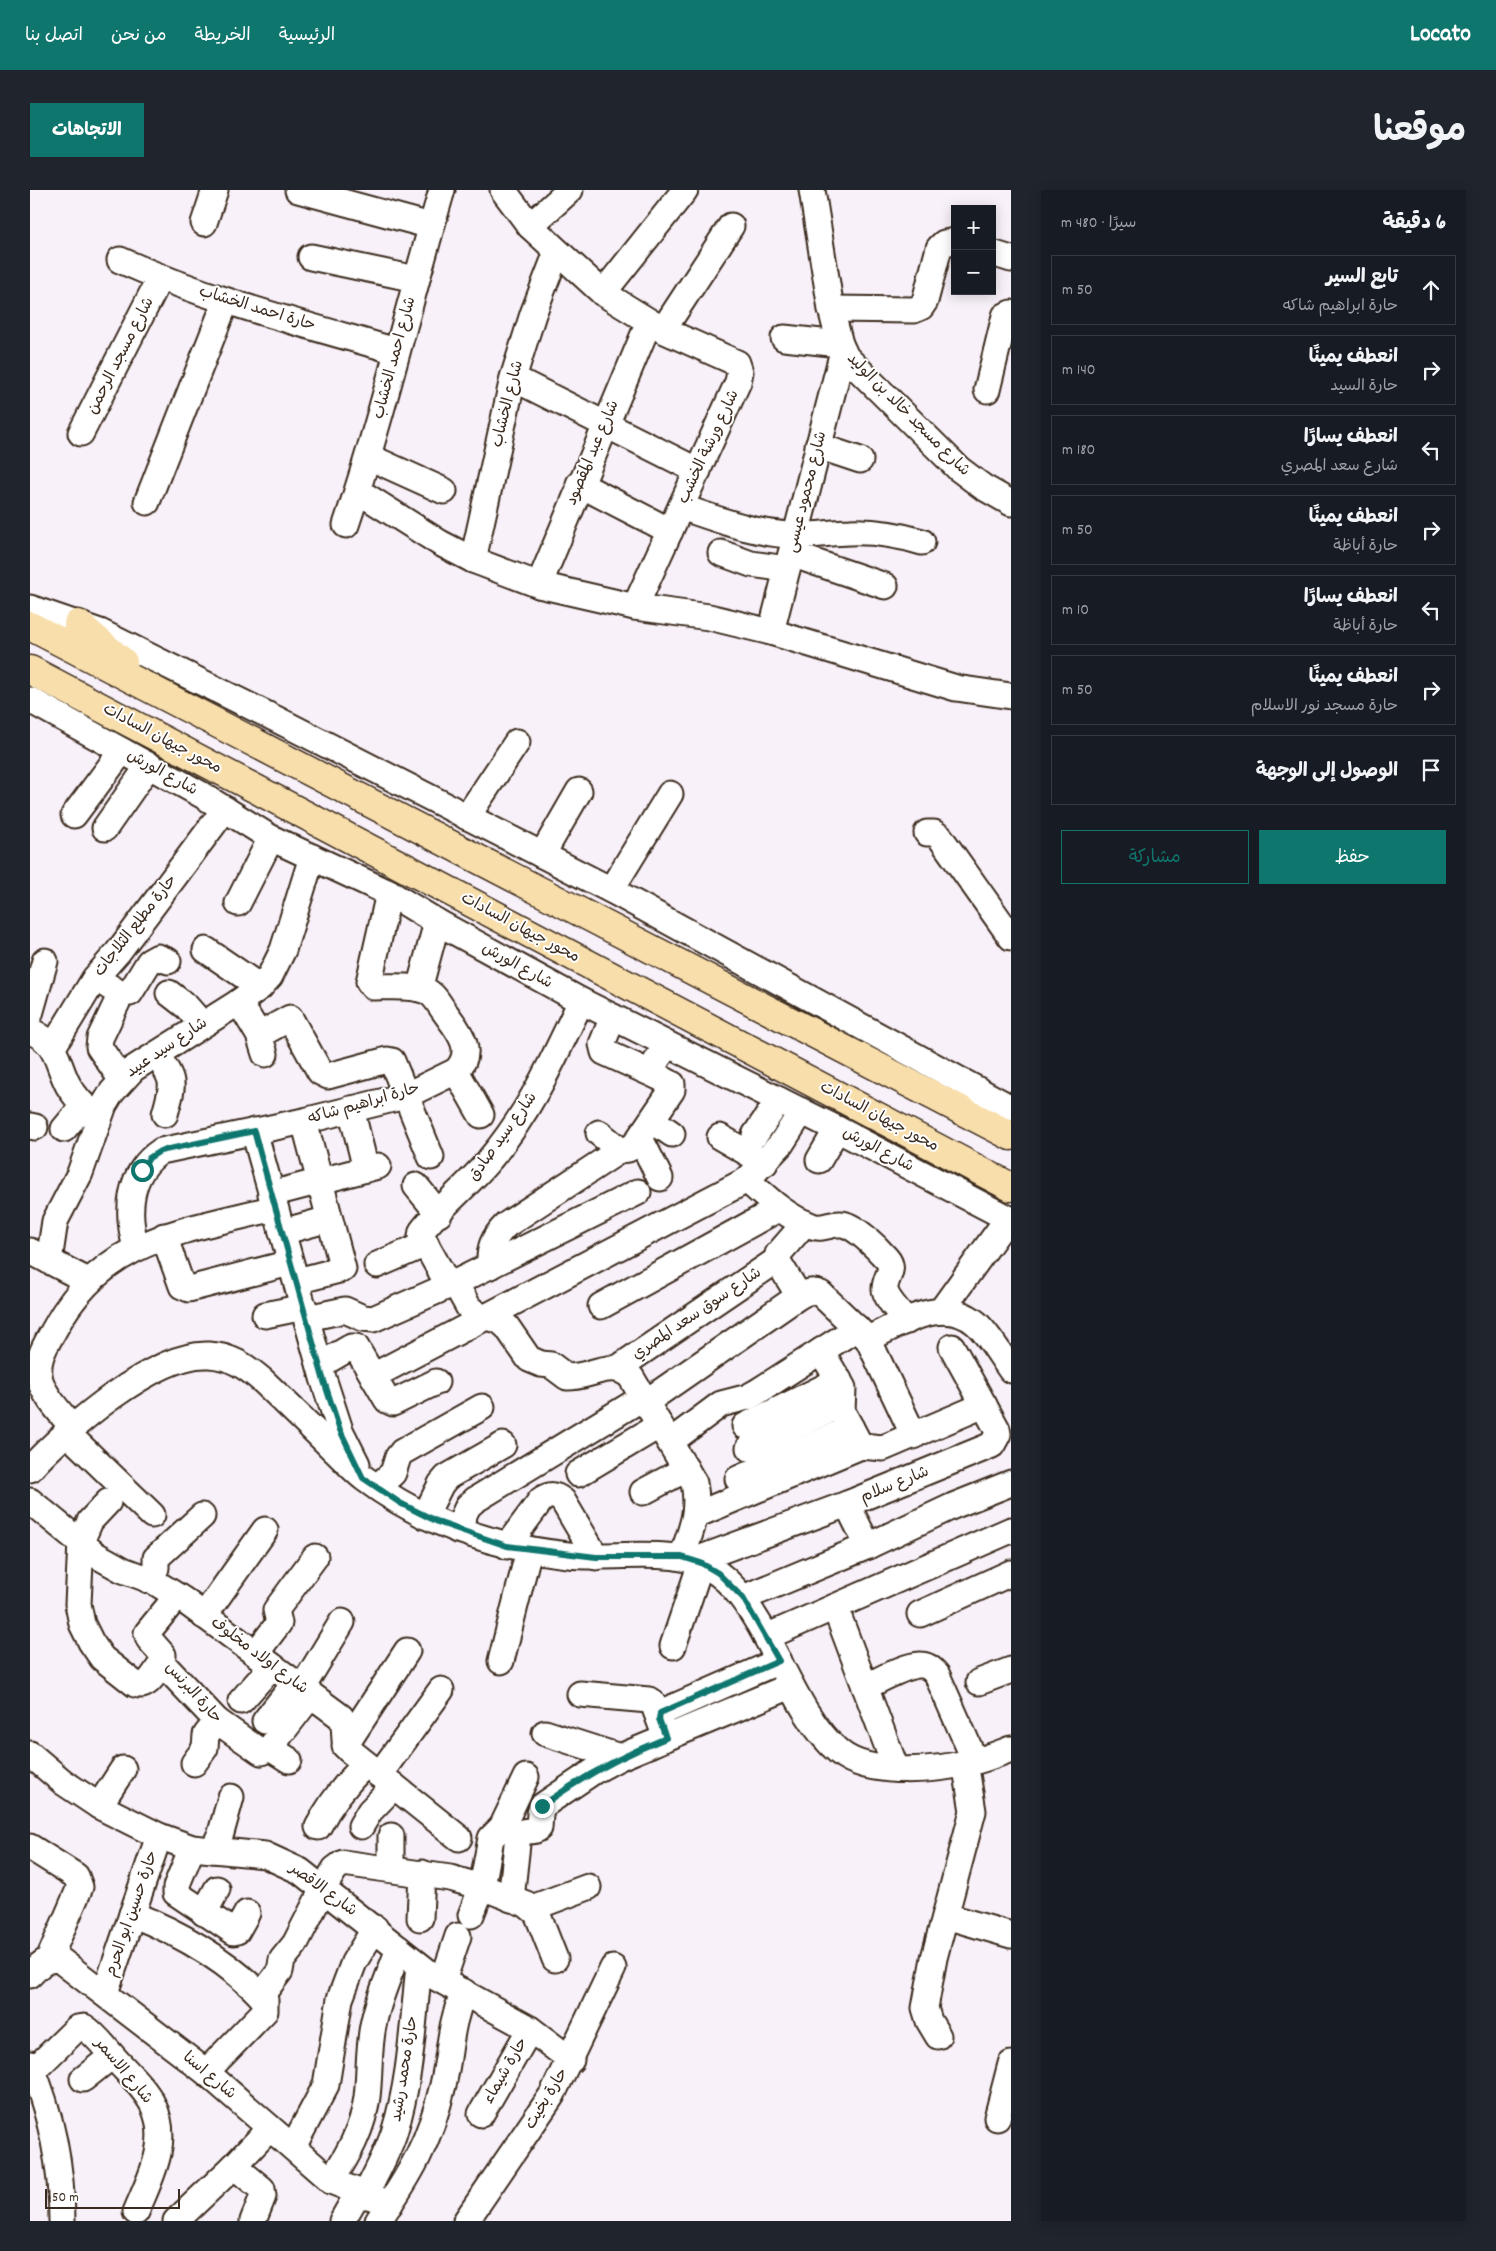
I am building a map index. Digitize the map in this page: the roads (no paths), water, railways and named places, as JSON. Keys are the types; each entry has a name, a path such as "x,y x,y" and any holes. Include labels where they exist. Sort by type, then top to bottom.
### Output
{"main road":[{"path":"78,624 162,695"},
{"path":"30,626 1011,1136"},
{"name":"محور جيهان السادات","path":"30,670 1011,1187"}],"street":[{"path":"204,222 215,190"},
{"path":"298,190 329,194 431,226"},
{"name":"شارع احمد الخشاب","path":"346,525 369,457 396,351 442,190"},
{"name":"شارع ورشة الخشب","path":"502,190 530,226 603,293 656,326 737,363 740,372 738,382 635,607"},
{"path":"530,226 570,190"},
{"path":"603,293 685,190"},
{"name":"شارع مسجد خالد بن الوليد","path":"812,190 831,309 841,348 846,357 959,469 982,487 1011,502"},
{"name":"شارع عبد المقصود","path":"538,585 605,424 656,326 731,226"},
{"path":"831,309 914,310 921,307 925,301 939,248 944,242 951,241"},
{"name":"شارع الخشاب","path":"473,560 512,378 533,314 558,252"},
{"path":"996,254 1011,259"},
{"path":"311,258 416,279"},
{"name":"حارة احمد الخشاب","path":"120,260 160,278 226,301 396,351"},
{"name":"شارع مسجد الرحمن","path":"81,433 160,278"},
{"path":"147,502 226,301"},
{"path":"987,390 1005,316 1011,313"},
{"path":"784,338 841,348"},
{"name":"شارع محمود عيسى","path":"772,632 841,348"},
{"path":"512,378 698,470"},
{"path":"818,446 860,460"},
{"path":"369,457 444,491"},
{"path":"579,484 670,532"},
{"path":"358,491 440,542 473,560 538,585 635,607 709,617 772,632 956,688 1011,696"},
{"path":"681,507 718,520 757,529 791,553 884,586"},
{"path":"721,553 751,564 870,532 891,533 922,542"},
{"path":"30,608 78,624 134,648 611,890 1011,1108"},
{"name":"شارع الورش","path":"30,700 122,750 225,809 271,838 389,893 437,922 581,1001 802,1111 1009,1219"},
{"path":"467,817 517,742"},
{"path":"74,815 122,750"},
{"path":"105,828 149,766"},
{"path":"542,855 578,792"},
{"path":"611,890 670,794"},
{"name":"حارة مطلع الثلاجات","path":"53,1047 95,978 118,952 225,809"},
{"path":"927,833 934,833 940,837 1011,937"},
{"path":"238,903 271,838"},
{"name":"شارع سيد عبيد","path":"40,1256 55,1221 80,1173 91,1113 104,1105 121,1080 133,1069 239,1002 260,987 270,976 283,950 312,857"},
{"path":"389,893 368,982 373,987 419,989 431,994 463,1036 466,1052 464,1060 456,1071 481,1115"},
{"path":"419,989 437,922"},
{"path":"206,950 260,987"},
{"path":"118,952 144,971"},
{"path":"95,978 121,994 130,992 153,959 163,958 168,961"},
{"path":"30,1014 45,961"},
{"path":"121,994 100,1038 99,1047 121,1080"},
{"path":"169,994 187,1007 202,1024"},
{"name":"شارع سيد صادق","path":"426,1244 421,1236 422,1231 470,1183 513,1128 541,1086 581,1001"},
{"path":"239,1002 262,1044 287,1018 292,1020 322,1074 331,1075 390,1060 394,1062 405,1096 431,1157"},
{"path":"490,1266 489,1251 495,1236 506,1225 637,1136 672,1087 670,1082 604,1052 602,1044 613,1017"},
{"path":"30,1031 43,1036 53,1047 69,1086 91,1113 64,1129"},
{"path":"657,1076 654,1067 655,1062 668,1045"},
{"path":"157,1055 172,1078 172,1088 165,1114"},
{"name":"حارة ابراهيم شاكه","path":"136,1247 130,1228 133,1188 149,1158 160,1151 304,1121 405,1096 456,1071"},
{"path":"754,1135 779,1100"},
{"path":"152,1515 69,1430 45,1392 40,1381 35,1358 62,1315 88,1281 118,1257 136,1247 164,1236 273,1201 319,1181 372,1167 351,1109"},
{"path":"374,1376 747,1180 765,1163 802,1111"},
{"path":"164,1236 182,1286 189,1289 293,1272 342,1269 304,1121"},
{"path":"819,1160 837,1129"},
{"path":"254,1131 340,1430 370,1483"},
{"path":"599,1133 637,1136 672,1134"},
{"path":"637,1136 660,1178"},
{"path":"720,1137 765,1163"},
{"path":"747,1180 778,1209 805,1223 820,1227 848,1225 887,1259 891,1274 886,1284 886,1293 907,1321"},
{"path":"416,1186 439,1214"},
{"path":"264,1315 345,1310 362,1318 374,1319 490,1266 638,1192"},
{"path":"601,1306 778,1209"},
{"path":"282,1232 329,1219"},
{"path":"942,1311 1009,1219"},
{"path":"799,1296 777,1260 778,1254 805,1223"},
{"path":"377,1265 426,1244 469,1308 480,1316 499,1320 529,1359 541,1364 551,1365 567,1376 607,1368 618,1368 625,1370 631,1377 694,1483 697,1499 692,1560 673,1646"},
{"path":"40,1256 88,1281"},
{"name":"شارع سوق سعد المصري","path":"618,1368 777,1260"},
{"path":"457,1530 468,1506 509,1479 645,1399 808,1291 821,1294 862,1334 914,1436"},
{"path":"578,1474 665,1434 721,1404 748,1397 821,1351 862,1334 907,1321 929,1312 953,1312 975,1323 1011,1370"},
{"path":"320,1365 353,1346 358,1349 387,1400 393,1403 436,1382"},
{"name":"شارع سلام","path":"692,1560 847,1504 935,1470 992,1445 998,1434 952,1347"},
{"path":"821,1351 839,1380 844,1394 841,1405 856,1437"},
{"path":"30,1469 69,1430 123,1389 170,1363 189,1356 209,1355 229,1359 248,1368 370,1483 425,1516 457,1530 518,1548 596,1557 692,1560 718,1573 743,1598 811,1719 839,1753 859,1763 896,1769 928,1769 970,1762 1011,1749"},
{"path":"839,1380 747,1437 841,1405"},
{"path":"738,1479 856,1437 883,1448 984,1406"},
{"path":"370,1483 393,1473 398,1457 402,1452 482,1407"},
{"path":"696,1515 856,1437"},
{"path":"425,1516 440,1484 447,1477 496,1448 509,1479"},
{"path":"643,1492 686,1469"},
{"path":"935,1470 953,1506"},
{"path":"743,1598 868,1546 953,1506 1011,1483"},
{"path":"501,1661 518,1548 541,1500 548,1495 557,1495 563,1501 596,1557"},
{"name":"شارع اولاد مخلوف","path":"30,1501 102,1558 177,1596 341,1717 344,1722 345,1746"},
{"path":"108,1502 90,1521 81,1542 78,1604 82,1624 102,1658 139,1686 148,1683 162,1663"},
{"path":"847,1504 868,1546"},
{"path":"148,1580 156,1568 157,1557 202,1516"},
{"path":"204,1616 264,1530"},
{"path":"766,1637 1011,1530"},
{"path":"241,1701 264,1660 279,1623 276,1610 315,1557"},
{"path":"920,1614 1011,1573"},
{"name":"حارة البرنس","path":"177,1596 147,1633 149,1639 163,1655 162,1663 217,1721 261,1752 280,1754 303,1688"},
{"path":"835,1607 896,1769"},
{"path":"264,1721 303,1688 342,1622"},
{"path":"407,1651 345,1746 459,1838"},
{"path":"662,1727 662,1712 779,1661"},
{"path":"865,1687 912,1666 922,1664 931,1668 937,1675 970,1762 973,1811 934,1958 925,2008 929,2021 938,2036"},
{"path":"979,1682 1011,1670"},
{"path":"522,1903 518,1835 524,1831 539,1828 542,1806 578,1781 620,1757 662,1727 792,1686"},
{"path":"361,1826 370,1811 380,1775 440,1690"},
{"path":"580,1694 649,1700 653,1703 662,1727"},
{"path":"194,1763 205,1748 206,1735 217,1721"},
{"path":"545,1733 620,1757"},
{"name":"شارع الاقصر","path":"30,1754 63,1782 99,1806 159,1836 202,1849 264,1856 283,1862 300,1871 375,1928 419,1966 530,2029 571,2060"},
{"path":"99,1806 123,1769"},
{"path":"318,1827 330,1803 347,1782 380,1775"},
{"path":"472,1915 482,1888 491,1838 502,1827 526,1778"},
{"path":"231,1797 221,1833 202,1849 175,1890 178,1896 234,1932 237,1931 247,1913"},
{"name":"حارة حسين ابو الحرم","path":"105,1993 159,1836"},
{"path":"391,1836 391,1869"},
{"path":"30,1846 76,1876 80,1888 49,1959 42,1962 30,1975"},
{"path":"261,1996 279,1972 282,1960 295,1944 335,1869 343,1863 422,1872 482,1888 522,1903 537,1913 555,1959"},
{"path":"420,1918 422,1872"},
{"path":"522,1903 588,1887"},
{"path":"204,1912 217,1889"},
{"path":"132,1914 168,1928 202,1947 233,1970 265,2000 264,2011 206,2072"},
{"path":"946,1916 1011,1935"},
{"path":"293,2147 326,2085 340,1999 354,1962 375,1928"},
{"path":"384,2213 410,2174 425,2145 436,2114 444,2082 451,2030 456,2011 453,1987 458,1936"},
{"path":"331,2181 348,2156 360,2128 367,2099 370,2044 374,2021 400,1949"},
{"name":"شارع اسنا","path":"49,1959 60,1960 105,1993 206,2072 331,2181 362,2194 384,2213"},
{"name":"حارة محمد رشيد","path":"342,2221 362,2194 394,2136 400,2114 407,2071 419,1966"},
{"name":"حارة بخيت","path":"466,2221 549,2101 571,2060 613,1968"},
{"name":"شارع الاسمر","path":"32,2067 77,2028 81,2027 88,2029 145,2093 153,2105 160,2126 160,2148 136,2212"},
{"name":"حارة شيماء","path":"481,2114 530,2029"},
{"path":"83,2079 112,2056"},
{"path":"997,2118 1011,2064"},
{"path":"32,2067 38,2113 57,2156 62,2221"},
{"path":"176,2221 234,2166 270,2128"},
{"path":"234,2166 262,2189 263,2196 252,2221"}]}
